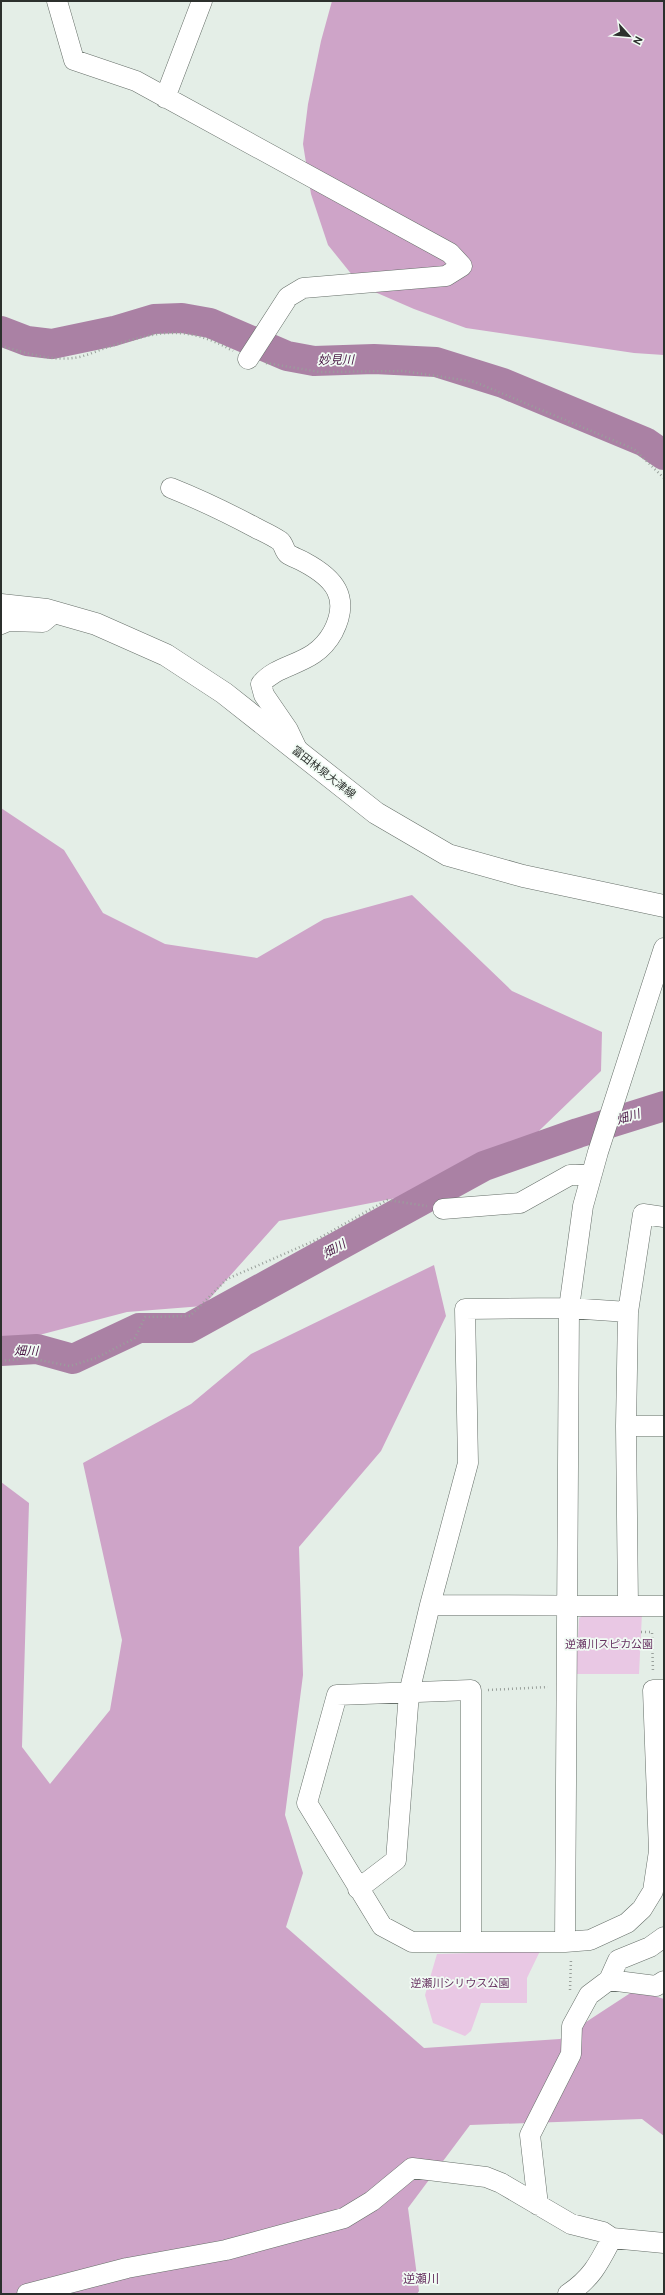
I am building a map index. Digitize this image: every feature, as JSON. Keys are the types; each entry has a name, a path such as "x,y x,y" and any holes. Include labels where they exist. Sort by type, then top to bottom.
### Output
{"main road":[{"name":"富田林泉大津線","path":"1,604 55,612 96,624 166,655 224,693 376,813 448,855 523,876 664,906"}],"street":[{"path":"57,1 74,60 136,81 450,253 462,266 446,276 303,288 288,297 248,359"},
{"path":"165,98 202,1"},
{"path":"171,488 218,507 281,542 287,554 323,573 334,583 340,596 339,613 333,632 322,646 307,659 267,677 261,684 264,695 288,730 298,751"},
{"path":"1,624 8,621 43,622 55,612"},
{"path":"568,1948 567,1606 569,1308 583,1206 598,1152 664,948"},
{"path":"444,1209 520,1203 570,1175 592,1174"},
{"path":"628,1606 626,1426 628,1312 643,1214 664,1217"},
{"path":"358,1889 396,1860 409,1693 430,1605 468,1463 465,1309 569,1308 628,1312"},
{"path":"626,1426 664,1426"},
{"path":"430,1605 664,1606"},
{"path":"471,1941 471,1690 337,1695 307,1803 358,1889 382,1926 412,1942 471,1941 568,1948 627,1924 642,1910 653,1891 660,1851 661,1820 653,1690 658,1683"},
{"path":"538,2205 530,2135 571,2054 572,2026 589,1995 609,1980 618,1960 650,1947 664,1937"},
{"path":"609,1980 625,1980 656,1986 664,1981"},
{"path":"27,2294 127,2268 226,2250 344,2218 372,2201 412,2168 486,2178 501,2183 571,2224 603,2232 612,2238 664,2243"},
{"path":"568,2294 582,2285 594,2272 612,2238"}],"path":[{"path":"1,346 41,357 73,358 149,334 194,334 217,341 248,359 287,368 320,372 404,371 475,382 634,449 664,478"},
{"path":"1,1361 29,1358 70,1366 96,1358 135,1338 145,1317 190,1316 227,1279 316,1240 387,1200 444,1209"},
{"path":"641,1632 652,1632 658,1683"},
{"path":"471,1690 549,1687"},
{"path":"568,1948 570,1992"}],"green space":[{"name":"逆瀬川スピカ公園","path":"586,1613 642,1613 639,1674 576,1674 579,1618"},
{"name":"逆瀬川シリウス公園","path":"540,1951 527,1978 527,2003 481,2003 471,2031 465,2036 433,2023 425,1995 437,1954"}],"shaded area":[{"path":"332,1 662,1 664,3 664,355 634,353 466,328 414,309 361,286 328,245 311,194 303,144 308,104 321,41"},
{"path":"1,808 64,850 103,913 165,944 257,958 324,919 412,895 512,991 602,1032 601,1071 488,1180 279,1221 203,1306 127,1312 1,1345"},
{"path":"434,1265 446,1316 381,1451 299,1547 303,1675 285,1815 303,1873 286,1927 424,2048 560,2039 635,1990 664,1999 664,2136 642,2119 470,2125 408,2208 419,2291 417,2294 1,2294 1,1482 29,1503 22,1747 50,1784 110,1710 122,1640 83,1463 191,1404 251,1354"}],"waterway":[{"name":"妙見川","path":"1,331 27,341 52,344 114,331 154,319 182,318 210,323 287,356 314,361 374,359 436,362 503,383 645,442 664,455"},
{"name":"畑川","path":"1,1351 37,1349 73,1359 139,1328 189,1328 484,1166 578,1133 664,1106"}],"district":[{"name":"逆瀬川","path":"421,2279"}]}
